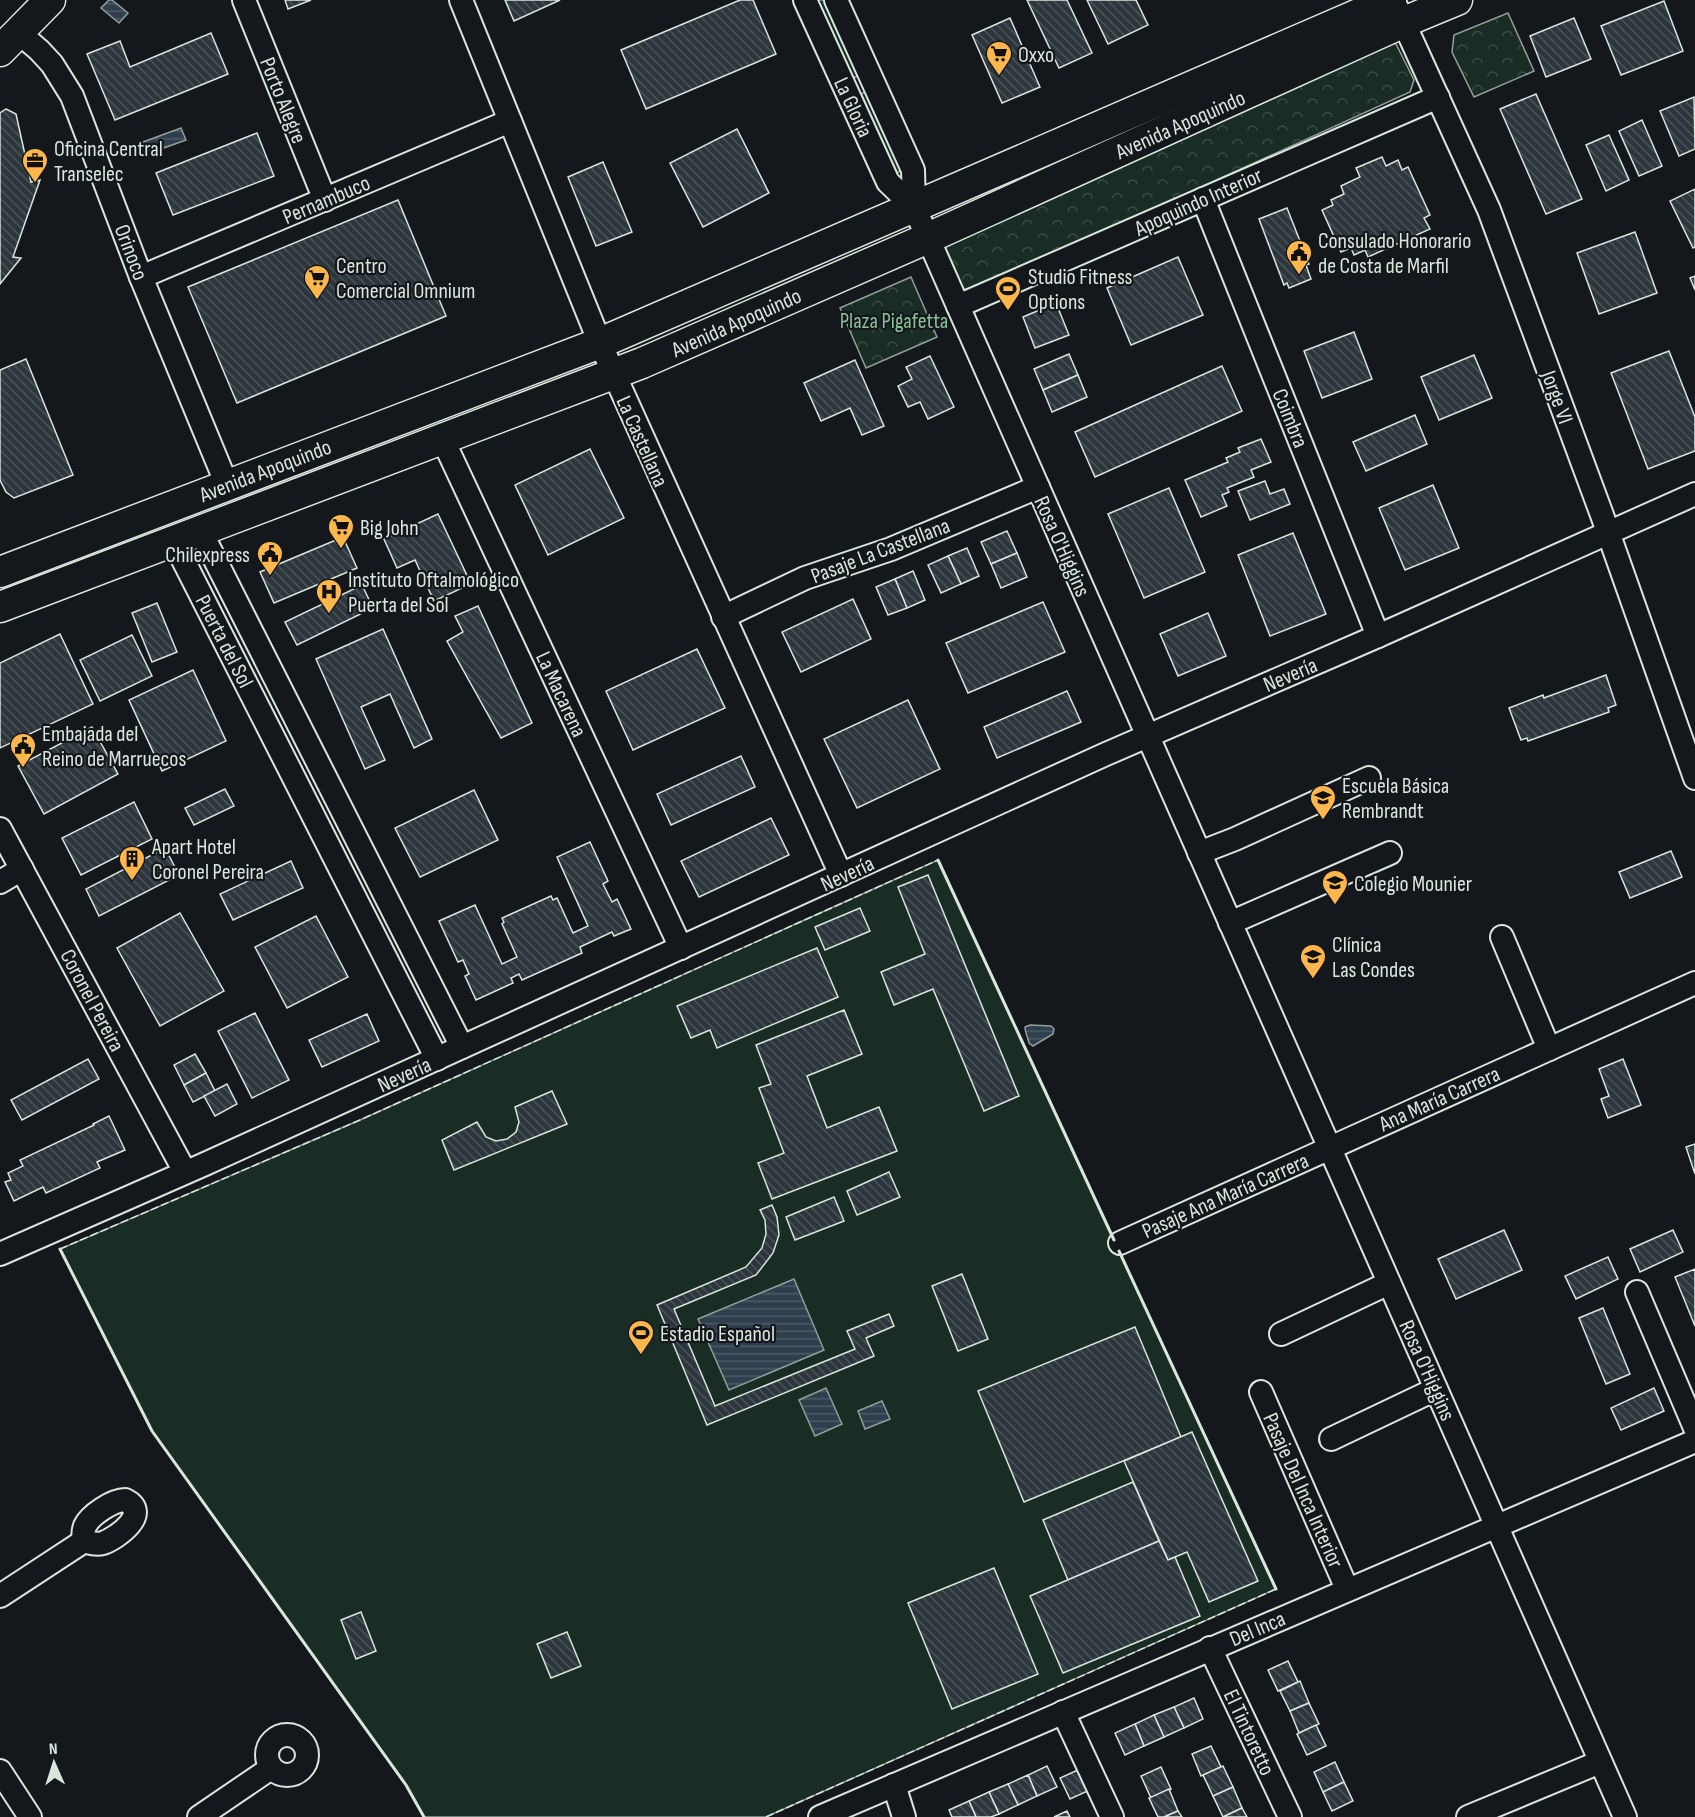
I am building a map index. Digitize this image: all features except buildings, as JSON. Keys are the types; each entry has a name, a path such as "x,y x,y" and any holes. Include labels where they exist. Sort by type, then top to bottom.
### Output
{"main road":[{"path":"9,42 50,0"},
{"name":"Avenida Apoquindo","path":"0,572 600,343 914,207 1396,7 1457,0"},
{"name":"Avenida Apoquindo","path":"0,607 613,374 927,238 1396,7"}],"street":[{"name":"Porto Alegre","path":"244,0 324,200"},
{"name":"La Castellana","path":"462,0 613,374 841,875"},
{"name":"La Gloria","path":"805,0 888,182 914,207"},
{"name":"La Gloria","path":"836,0 913,170 914,207 927,238"},
{"name":"Jorge VI","path":"1396,7 1489,210 1695,778"},
{"name":"Orinoco","path":"9,42 39,50 52,64 72,96 141,277 227,485"},
{"path":"846,89 861,90 871,79"},
{"name":"Apoquindo Interior","path":"958,306 1438,97"},
{"name":"Pernambuco","path":"141,277 510,121"},
{"name":"Coimbra","path":"1203,199 1378,636"},
{"name":"Rosa O'Higgins","path":"927,238 1625,1817"},
{"name":"La Macarena","path":"443,440 681,948"},
{"name":"Pasaje La Castellana","path":"723,617 805,578 891,549 1038,487"},
{"name":"Nevería","path":"0,1254 437,1059 1147,736 1378,636 1695,494"},
{"name":"Puerta del Sol","path":"187,537 300,729 462,1047"},
{"name":"Puerta del Sol","path":"187,537 275,740 437,1059"},
{"path":"275,740 300,729"},
{"path":"1199,853 1369,778"},
{"name":"Coronel Pereira","path":"0,829 185,1172"},
{"path":"1230,923 1390,853"},
{"path":"0,882 22,869"},
{"path":"352,891 377,880"},
{"path":"1502,937 1549,1049"},
{"name":"Ana María Carrera","path":"1329,1148 1695,983"},
{"name":"Pasaje Ana María Carrera","path":"1120,1243 1329,1148"},
{"path":"1281,1334 1389,1283"},
{"path":"1637,1292 1695,1428"},
{"path":"1331,1439 1436,1389"},
{"name":"Pasaje Del Inca Interior","path":"1261,1392 1347,1589"},
{"name":"Del Inca","path":"820,1817 1695,1441"},
{"path":"0,1596 84,1541"},
{"name":"El Tintoretto","path":"1210,1648 1290,1817"},
{"path":"1063,1712 1112,1817"},
{"path":"1468,1817 1600,1762"},
{"path":"199,1817 271,1768"},
{"path":"0,1771 30,1817"},
{"path":"894,1785 904,1817"}],"green space":[{"path":"814,0 829,0 863,74 850,79"},
{"path":"1508,13 1534,71 1474,97 1452,52 1454,35"},
{"path":"1384,41 1396,44 1414,80 1410,92 973,291 962,289 944,248 949,237"},
{"path":"871,89 907,168 894,174 857,96"},
{"name":"Plaza Pigafetta","path":"911,277 937,337 866,368 840,308"},
{"name":"Estadio Español","path":"938,860 1276,1589 766,1817 424,1817 406,1785 152,1431 60,1249 360,1120"}],"water":[{"path":"109,0 128,13 119,23 101,8"},
{"path":"181,128 186,140 147,154 143,142"},
{"path":"1030,1025 1051,1026 1054,1029 1053,1034 1033,1046 1029,1043 1025,1029"},
{"name":"Estadio Español","path":"794,1279 824,1350 729,1390 698,1319"},
{"path":"826,1388 842,1424 815,1436 799,1400"},
{"path":"882,1401 890,1419 865,1429 858,1411"}],"fence":[{"path":"60,1249 360,1120 938,860"},
{"path":"766,1817 1276,1589"}],"wall":[{"path":"938,860 1114,1240"},
{"path":"60,1249 152,1431 406,1785 424,1817"},
{"path":"1119,1251 1276,1589"}],"place":[{"name":"Oxxo","path":"999,77"},
{"name":"Oficina Central Transelec","path":"35,184"},
{"name":"Consulado Honorario de Costa de Marfil","path":"1299,276"},
{"name":"Centro Comercial Omnium","path":"317,301"},
{"name":"Studio Fitness Options","path":"1008,312"},
{"name":"Big John","path":"341,550"},
{"name":"Chilexpress","path":"270,577"},
{"name":"Instituto Oftalmológico Puerta del Sol","path":"329,615"},
{"name":"Embajada del Reino de Marruecos","path":"23,769"},
{"name":"Escuela Básica Rembrandt","path":"1323,821"},
{"name":"Apart Hotel Coronel Pereira","path":"132,882"},
{"name":"Colegio Mounier","path":"1335,906"},
{"name":"Clínica Las Condes","path":"1313,980"},
{"name":"Estadio Español","path":"641,1356"}]}
